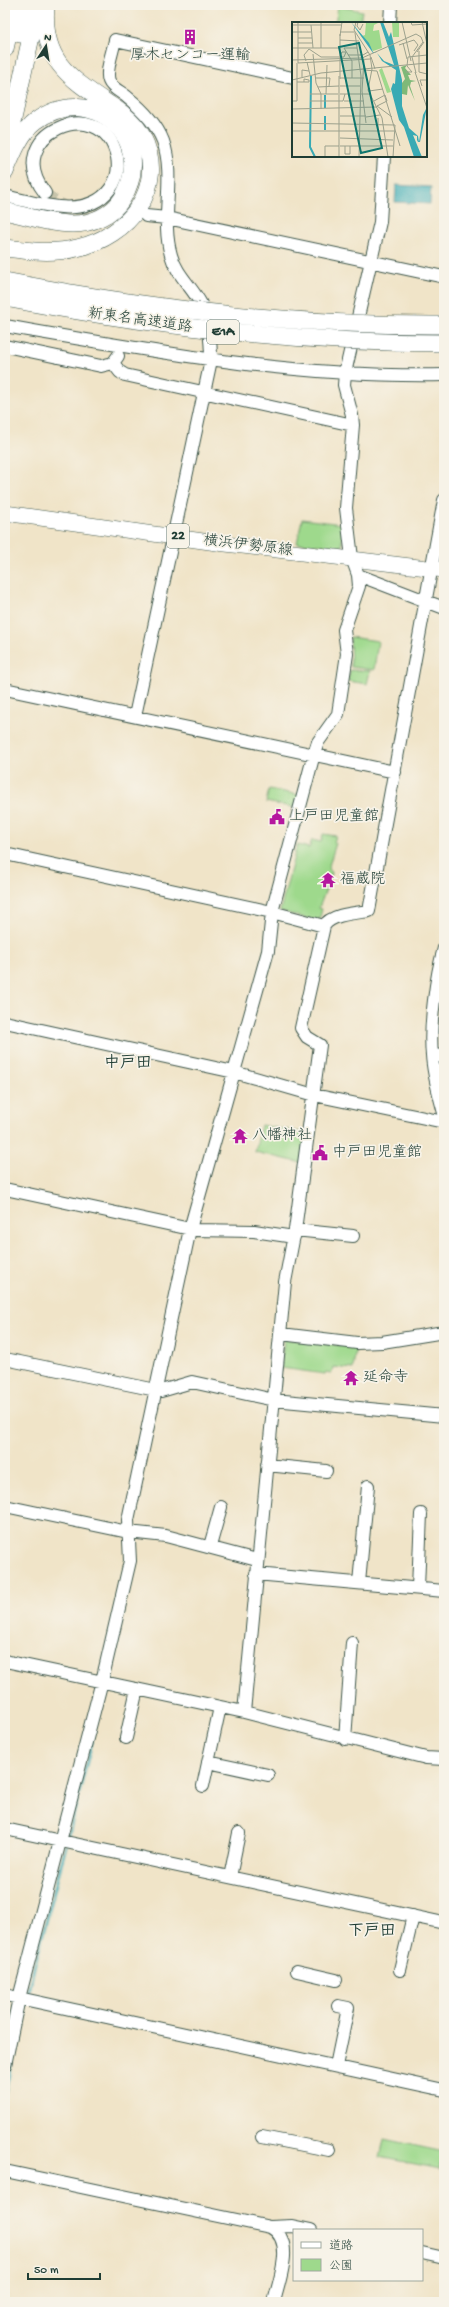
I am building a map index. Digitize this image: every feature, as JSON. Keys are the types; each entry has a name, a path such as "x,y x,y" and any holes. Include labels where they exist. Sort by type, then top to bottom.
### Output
{"highway":[{"path":"5,49 14,5"},
{"path":"5,104 26,5"},
{"path":"5,155 38,5"},
{"path":"5,248 34,252 58,251 78,248 93,243 112,234 126,224 146,197 151,180 151,166 148,149 141,134 119,111 66,74 53,57 46,33 46,5"},
{"path":"5,172 20,140 35,121 54,111 72,107 100,112 114,122 124,134 131,147 134,163 132,178 119,204 107,215 90,222 74,224 54,222 8,204"},
{"name":"新東名高速道路","path":"5,281 114,301 177,309 305,320 444,325"},
{"name":"新東名高速道路","path":"5,298 119,319 237,333 369,342 444,343"}],"main road":[{"name":"横浜伊勢原線","path":"5,513 173,536 438,569"}],"street":[{"path":"390,22 391,5"},
{"path":"135,716 211,360 208,322 200,303 186,284 171,256 167,218 168,169 162,140 155,125 144,111 109,81 108,74 116,40 292,78"},
{"path":"8,204 64,207 84,206 97,202 111,187 117,171 116,155 106,137 94,128 79,124 63,125 48,133 38,146 34,162 36,178 45,193"},
{"path":"5,2065 19,1998 102,1681 130,1560 128,1520 190,1229 268,951 272,912 314,754 318,742 338,714 347,654 344,630 357,593 358,575 352,558 346,508 353,425 352,415 344,385 345,373 382,208 384,157"},
{"path":"146,216 167,218 444,277"},
{"path":"5,326 121,348 211,360 345,373 444,375"},
{"path":"5,346 101,366 114,363 118,358 121,348"},
{"path":"114,363 120,372 125,375 353,425"},
{"path":"244,1712 257,1560 281,1334 285,1282 295,1233 320,1045 307,1037 301,1028 324,926 326,923 343,915 369,911 426,601 438,569 444,500"},
{"path":"358,575 444,608"},
{"path":"5,689 395,772"},
{"path":"5,854 272,912 324,926"},
{"path":"444,948 436,992 432,1055 444,1113"},
{"path":"5,1022 234,1072 314,1095 444,1122"},
{"path":"432,1055 444,1056"},
{"path":"5,1189 190,1229 354,1236"},
{"path":"281,1334 357,1343 382,1342 444,1332"},
{"path":"5,1359 156,1390 166,1391 192,1382 274,1400 444,1416"},
{"path":"267,1465 322,1468"},
{"path":"359,1583 361,1533 365,1492"},
{"path":"5,1506 128,1532 166,1536 210,1546 257,1560"},
{"path":"210,1546 221,1507"},
{"path":"418,1588 421,1514"},
{"path":"256,1574 444,1591"},
{"path":"345,1738 352,1643"},
{"path":"5,1661 244,1712 426,1758 444,1759"},
{"path":"126,1738 126,1720 136,1689"},
{"path":"203,1786 220,1707"},
{"path":"208,1762 263,1771"},
{"path":"5,1829 444,1923"},
{"path":"230,1877 235,1839"},
{"path":"399,1964 413,1916"},
{"path":"297,1971 336,1980"},
{"path":"5,1995 444,2090"},
{"path":"336,2066 347,2008"},
{"path":"262,2137 329,2150"},
{"path":"5,2171 270,2227 292,2226 307,2229"},
{"path":"270,2227 280,2235 284,2251 274,2302"},
{"path":"423,2253 444,2258"}],"green space":[{"path":"338,6 362,11 360,22 335,22"},
{"path":"302,519 342,524 342,547 297,543"},
{"path":"350,637 378,641 374,670 351,667"},
{"path":"350,670 370,671 367,684 348,681"},
{"path":"269,789 299,795 296,808 266,802"},
{"path":"323,834 336,836 334,842 336,843 328,869 332,873 319,908 322,909 319,922 280,911 297,845 309,848 312,840 321,842"},
{"path":"261,1125 305,1133 302,1163 255,1152"},
{"path":"284,1339 356,1347 353,1369 333,1367 332,1373 326,1372 325,1374 281,1368"},
{"path":"384,2139 444,2152 440,2169 380,2157"}],"water":[{"path":"396,185 431,187 430,204 395,202"}],"waterway":[{"path":"68,1838 92,1742"},
{"path":"27,1995 66,1846"},
{"path":"15,2048 25,2003"},
{"path":"5,2094 11,2064"}],"tunnel":[{"path":"45,193 55,201 76,210 100,214 136,216"}],"place":[{"name":"厚木センコー運輸","path":"190,37"},
{"name":"上戸田児童館","path":"277,817"},
{"name":"福蔵院","path":"328,880"},
{"name":"八幡神社","path":"240,1136"},
{"name":"中戸田児童館","path":"320,1153"},
{"name":"延命寺","path":"351,1378"}],"district":[{"name":"中戸田","path":"128,1064"},
{"name":"下戸田","path":"372,1932"}]}
